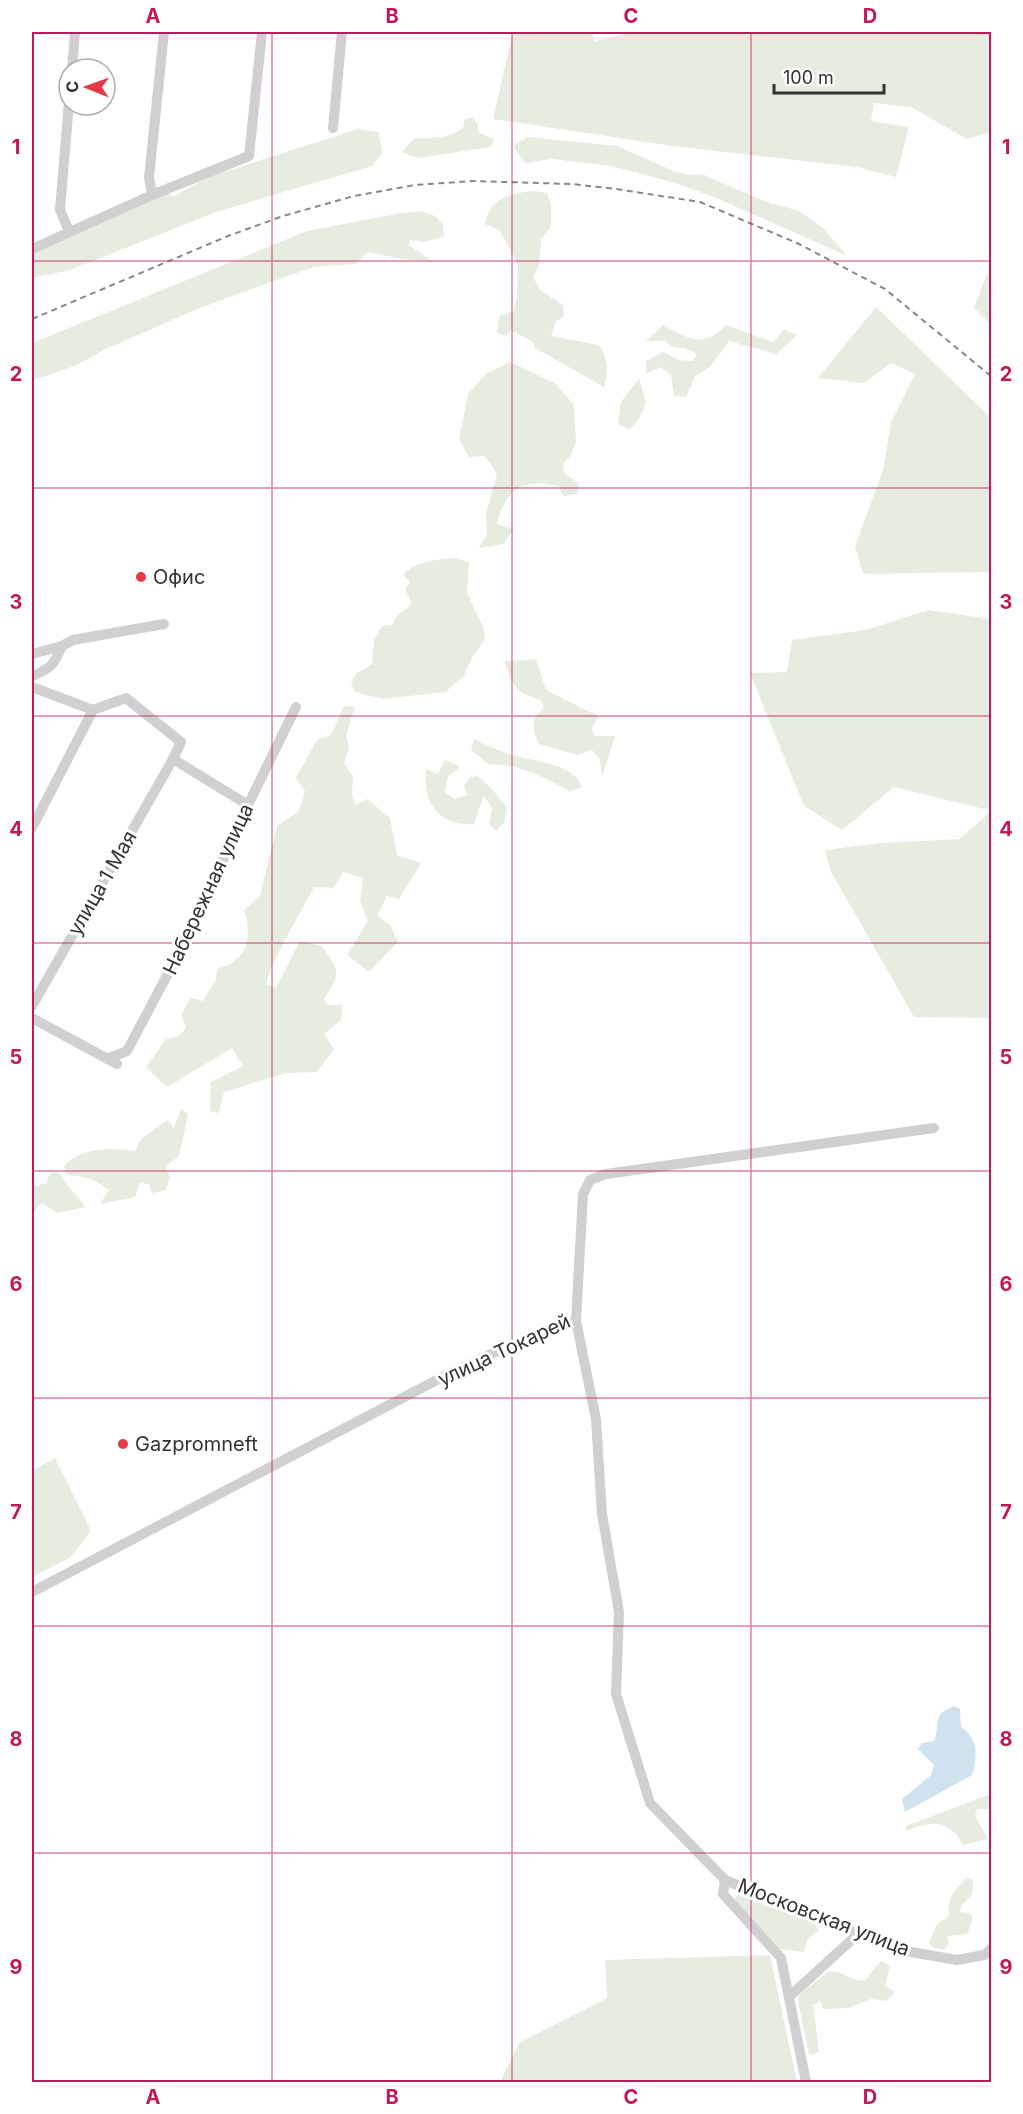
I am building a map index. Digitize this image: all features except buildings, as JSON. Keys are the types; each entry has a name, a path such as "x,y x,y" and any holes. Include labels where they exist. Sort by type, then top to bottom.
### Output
{"street":[{"path":"73,57 75,32"},
{"path":"152,195 149,178 164,32"},
{"path":"32,249 152,195 249,156 262,32"},
{"path":"333,129 342,32"},
{"path":"68,117 60,210 69,231"},
{"path":"32,654 62,646 73,640 164,624"},
{"path":"32,676 45,671 55,663 62,646"},
{"path":"32,687 93,710 126,698 181,742 173,759 248,805"},
{"name":"Набережная улица","path":"32,1018 112,1061 127,1051 191,930 296,707"},
{"path":"32,828 93,710"},
{"name":"улица 1 Мая","path":"32,1006 173,759"},
{"name":"улица Токарей","path":"32,1592 454,1371 529,1337 576,1321 583,1194 590,1180 606,1174 934,1128"},
{"path":"576,1321 596,1419 602,1514 619,1612 616,1694 650,1803 724,1880 723,1894 781,1958 806,2082"},
{"name":"Московская улица","path":"724,1880 858,1934 905,1950 957,1960 984,1954 992,1948"},
{"path":"789,1997 858,1934"}],"shaded area":[{"path":"513,32 592,32 594,42 632,32 991,32 991,132 967,139 911,107 874,103 871,121 909,127 896,177 857,167 673,146 493,119"},
{"path":"472,118 478,124 478,132 494,139 491,147 418,158 402,152 414,138 452,134 463,128 465,119"},
{"path":"358,129 379,132 382,153 372,166 216,212 70,270 32,278 32,253 166,193 174,196 208,177"},
{"path":"528,137 617,146 676,172 691,175 702,174 764,201 799,211 823,228 847,256 679,184 611,166 552,159 525,163 513,146"},
{"path":"533,191 547,193 551,205 551,227 541,239 539,266 533,277 540,290 563,305 564,317 556,321 551,336 599,345 607,366 604,387 535,348 533,342 511,330 506,336 497,333 499,316 514,311 518,264 500,231 485,224 487,215 502,199 516,193"},
{"path":"421,211 435,216 443,224 444,237 423,242 410,240 409,245 432,261 402,259 368,252 355,264 314,267 195,310 104,350 77,365 32,381 32,343 307,231"},
{"path":"991,272 991,325 974,308 986,276"},
{"path":"876,307 991,418 991,572 863,574 855,547 883,470 891,423 915,374 891,363 864,383 818,378"},
{"path":"663,325 696,339 710,337 726,325 773,342 784,329 797,335 776,354 729,341 710,367 695,376 686,397 674,396 671,375 661,367 646,374 646,361 663,352 679,360 693,361 697,354 683,348 673,347 665,341 646,341"},
{"path":"510,362 555,383 574,405 576,443 571,455 564,462 563,472 579,484 577,494 564,496 558,486 546,484 525,485 517,489 505,502 497,524 514,529 503,544 479,548 487,534 486,513 497,474 485,456 469,457 459,439 468,394 486,374"},
{"path":"639,378 646,403 639,418 630,429 618,424 621,402"},
{"path":"454,558 469,562 467,593 483,626 485,639 473,656 463,677 445,692 383,699 355,692 351,683 357,673 372,664 374,640 382,626 392,625 397,616 412,604 405,589 410,582 403,575 419,564"},
{"path":"928,610 991,619 991,808 984,809 894,787 842,830 804,806 750,673 787,672 792,640 866,630"},
{"path":"536,659 546,690 598,716 592,728 594,736 615,736 602,777 600,760 592,750 577,755 539,744 533,724 544,708 541,700 525,694 516,687 504,661"},
{"path":"344,706 355,706 346,736 349,747 344,764 353,776 352,794 355,805 367,799 390,818 397,855 421,863 399,899 387,896 377,916 390,925 398,942 369,972 347,955 368,921 360,901 363,878 343,872 334,888 314,887 281,947 266,984 276,988 300,941 322,946 336,972 336,977 324,999 328,1005 343,1005 341,1020 324,1034 334,1049 317,1072 286,1073 224,1092 219,1113 210,1111 211,1082 243,1066 232,1048 167,1087 146,1067 166,1039 179,1036 186,1028 181,1014 191,998 203,1001 216,980 217,969 235,960 245,947 248,930 244,910 260,896 277,826 299,811 305,791 296,778 317,740 331,735"},
{"path":"474,739 509,754 562,768 578,780 582,788 570,791 533,773 512,766 488,764 471,750"},
{"path":"445,760 460,767 448,776 445,792 455,799 467,795 464,786 470,777 478,776 507,808 505,821 497,831 489,825 492,808 484,796 474,824 451,821 435,810 427,792 426,769 438,774"},
{"path":"991,811 991,1018 914,1017 830,870 825,850 881,843 960,839"},
{"path":"181,1109 188,1114 179,1156 166,1166 170,1177 166,1190 152,1193 149,1184 140,1183 135,1197 100,1204 109,1190 90,1179 67,1175 64,1166 79,1155 107,1149 135,1151 141,1139 167,1120 174,1128"},
{"path":"54,1172 62,1175 86,1207 57,1213 42,1203 32,1214 32,1187 47,1183 48,1176"},
{"path":"55,1458 91,1531 71,1557 32,1577 32,1471"},
{"path":"991,1794 991,1809 977,1809 975,1816 988,1839 963,1845 952,1830 939,1824 924,1825 906,1831 906,1826"},
{"path":"966,1878 972,1879 973,1889 970,1897 961,1906 960,1912 970,1913 973,1919 967,1934 947,1936 949,1943 944,1950 932,1947 929,1942 937,1924 949,1916 951,1899"},
{"path":"737,1895 813,1922 819,1931 808,1938 804,1952 779,1949 734,1900"},
{"path":"770,1955 797,2082 500,2082 519,2043 607,1998 605,1960"},
{"path":"882,1961 890,1966 885,1986 895,1992 887,2001 871,1999 849,2008 823,2009 820,2001 813,2005 819,2052 809,2055 798,2001 800,1994 829,1971 857,1980 866,1980"}],"water":[{"path":"954,1706 960,1709 961,1727 967,1731 974,1742 976,1754 972,1775 905,1812 902,1799 931,1775 934,1765 918,1749 922,1743 934,1741 939,1717"}],"railway":[{"path":"32,319 228,236 283,216 354,196 415,185 472,181 572,184 700,202 797,243 885,289 992,377"}],"place":[{"name":"Офис","path":"141,577"},
{"name":"Gazpromneft","path":"123,1444"}]}
